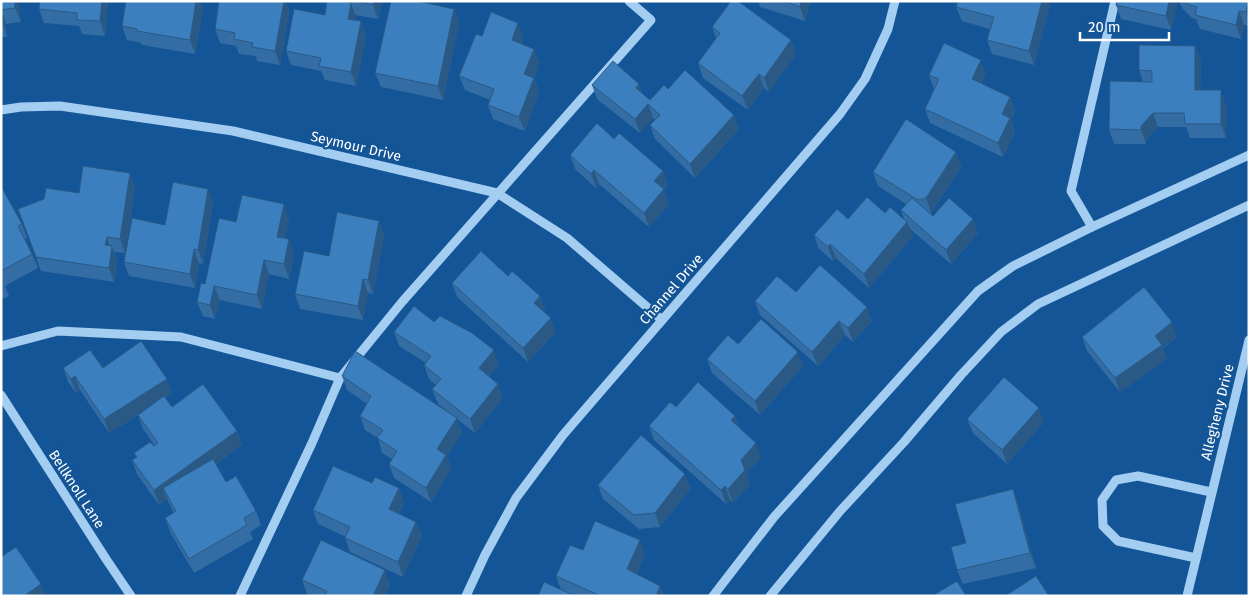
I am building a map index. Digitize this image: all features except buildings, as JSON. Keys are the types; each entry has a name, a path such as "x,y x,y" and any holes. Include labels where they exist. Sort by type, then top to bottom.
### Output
{"street":[{"path":"240,596 312,443 340,378 402,302 651,20 629,1"},
{"name":"Channel Drive","path":"466,596 485,555 516,498 562,435 840,114 865,79 888,30 895,1"},
{"path":"1092,227 1071,191 1115,1"},
{"name":"Seymour Drive","path":"1,110 21,107 60,106 233,131 497,193 567,238 662,320"},
{"path":"713,596 774,517 978,290 1013,266 1092,227 1249,155"},
{"path":"770,596 841,510 1001,332 1038,304 1249,205"},
{"path":"1,346 58,331 181,337 340,378"},
{"name":"Allegheny Drive","path":"1187,596 1249,340"},
{"name":"Bellknoll Lane","path":"1,396 131,596"},
{"path":"1196,558 1118,541 1102,526 1102,500 1116,480 1138,476 1211,492"}]}
